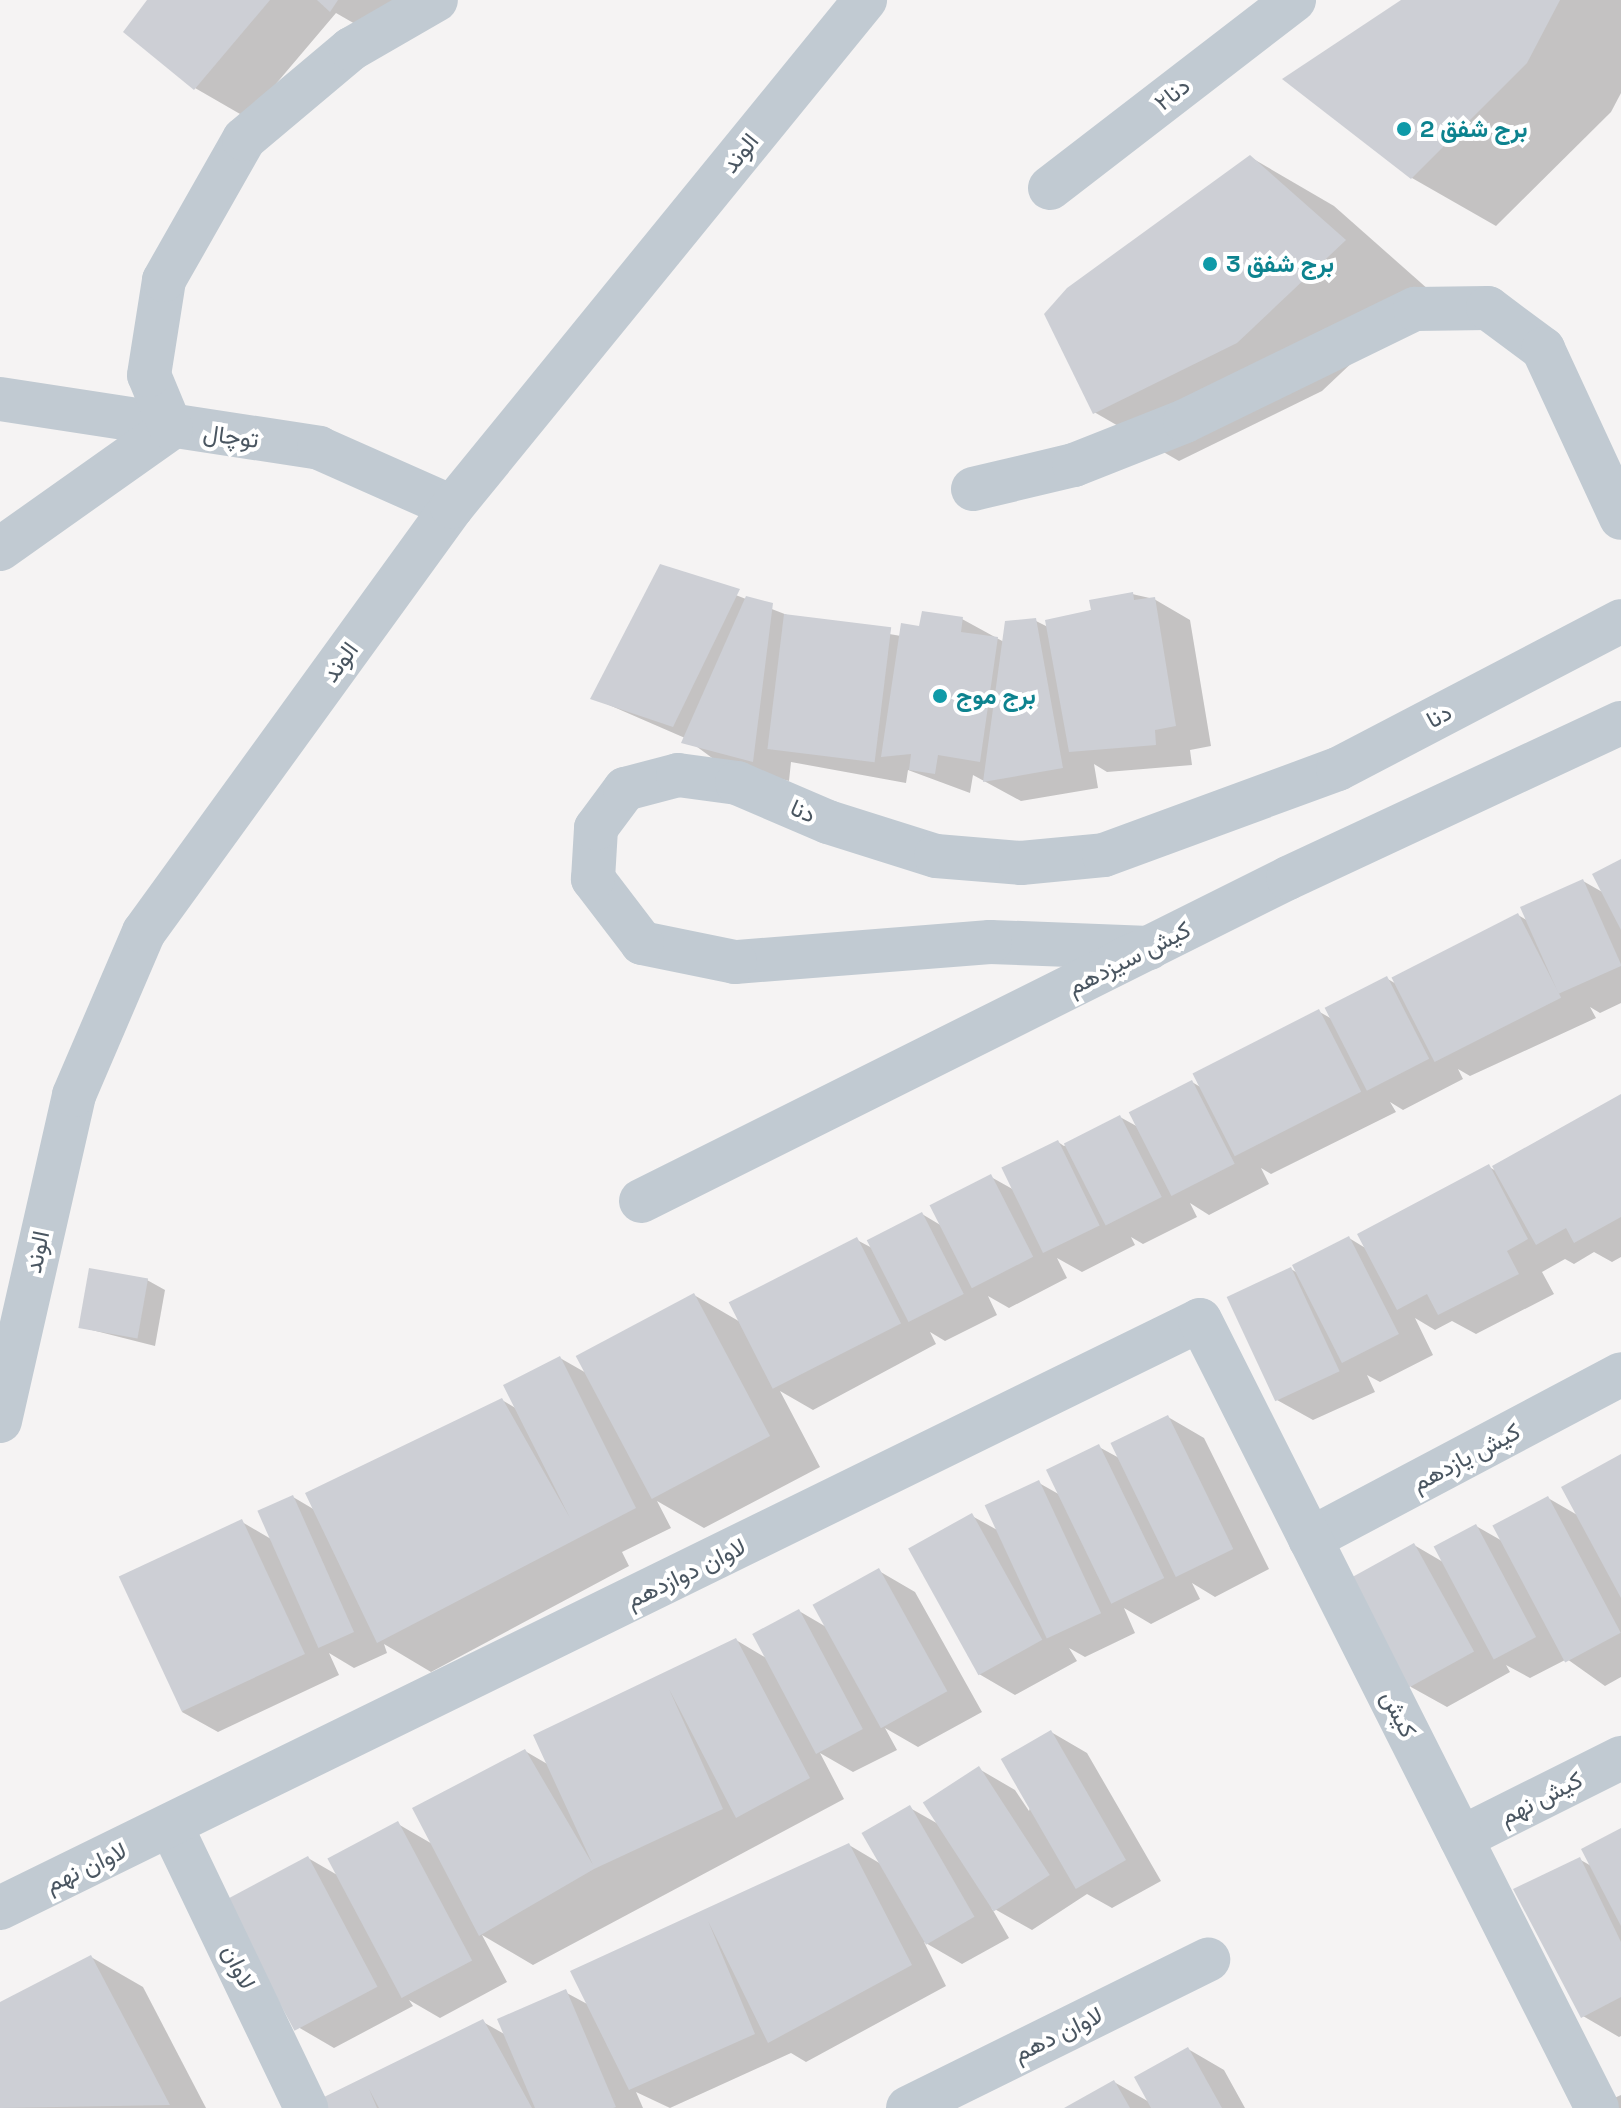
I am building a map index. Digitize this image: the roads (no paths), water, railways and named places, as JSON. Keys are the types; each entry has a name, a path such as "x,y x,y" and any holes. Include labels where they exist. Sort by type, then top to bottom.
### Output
{"street":[{"path":"0,549 171,428 149,375 164,280 244,139 351,49 436,0"},
{"name":"الوند","path":"0,1421 74,1095 144,932 452,507 865,0"},
{"name":"دنا۲","path":"1050,188 1294,0"},
{"path":"973,489 1074,465 1185,421 1415,309 1488,308 1543,349 1621,518"},
{"name":"توچال","path":"0,399 171,428 319,448 452,507"},
{"name":"دنا","path":"1149,948 990,942 735,962 642,943 593,879 596,828 625,789 678,775 737,783 828,822 936,856 1021,863 1104,855 1338,769 1621,621"},
{"name":"کیش سیزدهم","path":"641,1201 1149,948 1621,723"},
{"name":"کیش","path":"1200,1320 1597,2108"},
{"name":"لاوان دوازدهم","path":"171,1826 1200,1320"},
{"name":"کیش یازدهم","path":"1310,1539 1621,1374"},
{"name":"کیش نهم","path":"1461,1838 1621,1758"},
{"name":"لاوان نهم","path":"0,1908 171,1826"},
{"name":"لاوان","path":"171,1826 306,2108"},
{"name":"لاوان دهم","path":"908,2108 1208,1960"}],"place":[{"name":"برج شفق 2","path":"1404,129"},
{"name":"برج شفق 3","path":"1210,264"},
{"name":"برج موج","path":"940,696"}]}
